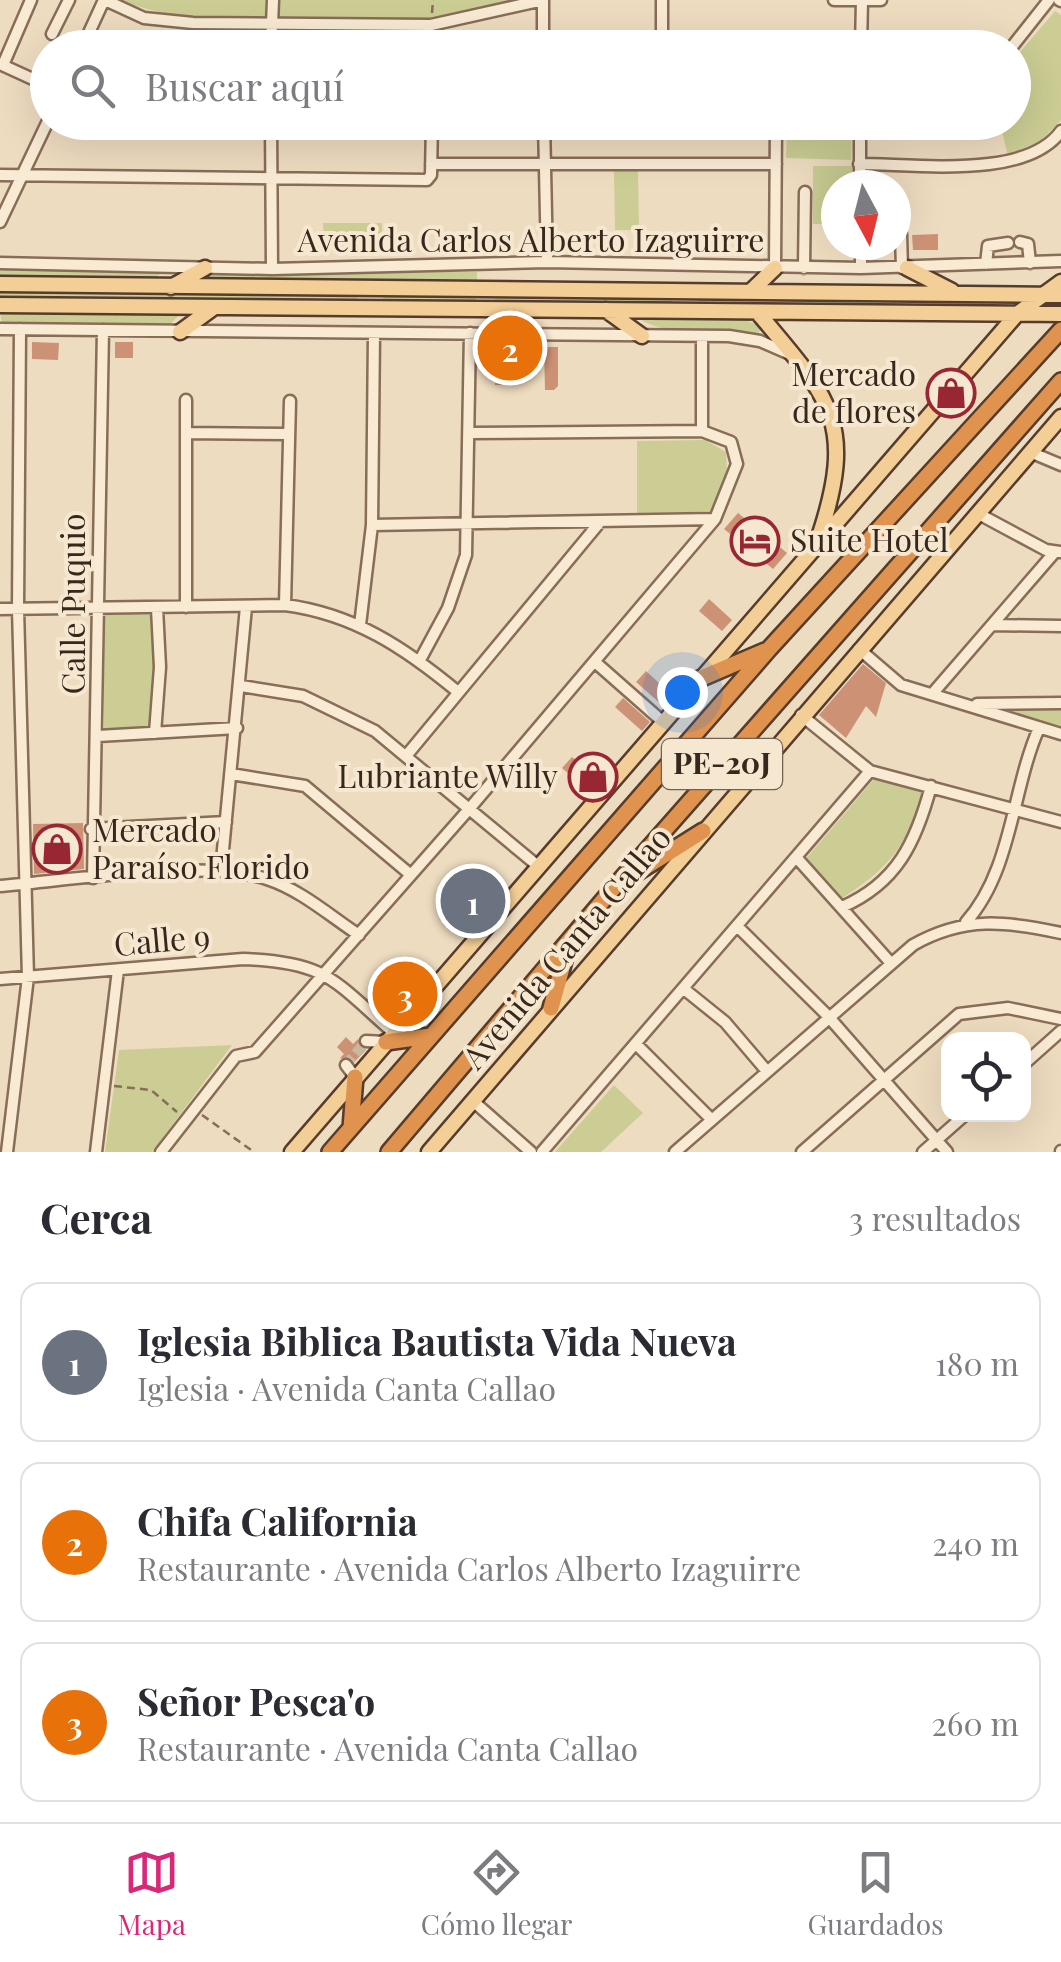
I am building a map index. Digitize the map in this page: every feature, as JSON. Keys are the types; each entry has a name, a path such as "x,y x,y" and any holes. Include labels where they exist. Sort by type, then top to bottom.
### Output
{"highway":[{"name":"Avenida Canta Callao","path":"330,1152 769,649 1061,330"},
{"name":"Avenida Canta Callao","path":"389,1152 617,884 1061,381"},
{"path":"698,680 769,649"},
{"path":"617,884 702,831"},
{"path":"551,1008 569,944"},
{"path":"390,1037 430,1036"},
{"path":"350,1071 350,1128"}],"main road":[{"path":"170,288 205,268"},
{"path":"750,292 776,268"},
{"path":"904,268 957,294"},
{"path":"292,1152 350,1071 390,1037 1017,314 1061,282"},
{"name":"Avenida Carlos Alberto Izaguirre","path":"0,284 1061,295"},
{"path":"364,308 374,300 369,288"},
{"path":"692,294 686,300 692,312"},
{"name":"Avenida Carlos Alberto Izaguirre","path":"0,305 1061,314"},
{"path":"180,332 213,308"},
{"path":"606,309 642,336"},
{"path":"759,314 824,396 837,433 834,491 818,540"},
{"name":"Avenida Canta Callao","path":"430,1152 801,715 1061,417"}],"street":[{"path":"30,78 1,64 31,0"},
{"path":"54,30 69,0"},
{"path":"90,30 104,0 144,18 431,25 543,0 544,30"},
{"path":"272,30 273,0"},
{"path":"662,0 662,30"},
{"path":"834,0 881,0"},
{"path":"862,0 862,30"},
{"path":"1025,30 1049,0"},
{"path":"431,25 431,30"},
{"path":"860,164 1012,163 1038,152 1061,131"},
{"path":"0,222 39,140"},
{"path":"271,140 272,269"},
{"path":"0,175 427,180 432,140"},
{"path":"544,140 547,262"},
{"path":"776,140 776,268"},
{"path":"860,140 860,170"},
{"path":"431,164 776,164"},
{"path":"804,268 805,192"},
{"path":"986,264 988,246 1014,242 1028,244 1030,263"},
{"path":"861,260 861,268"},
{"path":"903,260 904,268"},
{"name":"Avenida Carlos Alberto Izaguirre","path":"0,262 272,269 547,262 904,268 1061,262"},
{"path":"0,329 702,336 760,341 792,355"},
{"path":"5,1152 28,977 18,609 20,330"},
{"name":"Calle Puquio","path":"94,878 91,830 98,736 103,330"},
{"path":"420,660 459,584 468,524 470,333"},
{"path":"360,624 372,525 374,334"},
{"path":"702,336 702,432"},
{"path":"186,400 186,608"},
{"path":"285,605 290,401"},
{"path":"161,1152 236,1056 255,1052 325,974 715,519 730,488 736,451 722,436 702,432 470,433"},
{"path":"186,433 289,434"},
{"path":"1030,452 1061,466"},
{"path":"933,693 1058,552 977,513"},
{"path":"372,525 715,519"},
{"path":"406,756 600,522"},
{"path":"0,610 285,605 321,610 360,624 420,660 458,692"},
{"path":"221,871 246,607"},
{"path":"155,733 160,667 157,608"},
{"path":"992,625 1061,626"},
{"path":"859,650 901,684 1061,734"},
{"path":"595,662 662,721"},
{"path":"241,686 303,696 340,710 406,756 538,866"},
{"path":"968,704 1061,703"},
{"path":"801,715 870,771 1061,822"},
{"path":"98,736 237,728"},
{"path":"966,923 983,901 995,874 1022,766 1039,728"},
{"path":"542,1152 870,771"},
{"path":"232,774 304,786 412,875"},
{"path":"842,908 895,872 920,828 931,786"},
{"path":"91,830 226,822"},
{"path":"796,857 890,961"},
{"path":"0,886 221,871 268,880 302,896 359,935"},
{"path":"675,1152 689,1148 712,1120 766,1069 890,961 926,938 966,923 1008,922 1061,934"},
{"path":"737,926 827,1015 947,1152"},
{"name":"Calle 9","path":"0,979 243,959 308,964 325,974"},
{"path":"96,1152 118,970"},
{"path":"325,974 390,1037"},
{"path":"684,989 725,1022 766,1069"},
{"path":"802,1152 945,1024 966,1011 1008,1008 1061,1018"},
{"path":"1031,1058 1061,1030"},
{"path":"366,1041 390,1037"},
{"path":"637,1045 712,1120"},
{"path":"473,1102 532,1152"},
{"path":"923,1152 957,1122"}],"path":[{"path":"431,25 433,0"},
{"path":"104,1085 151,1090 186,1120"},
{"path":"194,1109 254,1152"}],"green space":[{"path":"121,0 266,0 265,18 174,14"},
{"path":"276,0 526,0 439,19 276,18"},
{"path":"1055,11 1061,15 1061,120 1038,144 1008,156 1004,140 1031,140 1031,39"},
{"path":"787,140 852,140 851,160 786,158"},
{"path":"813,166 852,166 852,170 821,170 821,224 813,224"},
{"path":"614,171 638,171 639,230 615,230"},
{"path":"323,223 382,223 382,248 324,248"},
{"path":"0,269 163,272 152,280 0,278"},
{"path":"196,271 477,272 477,282 185,281"},
{"path":"0,289 357,293 357,301 0,297"},
{"path":"384,294 476,295 476,302 383,300"},
{"path":"496,295 672,296 672,303 494,302"},
{"path":"700,300 1003,301 998,309 694,304"},
{"path":"0,312 179,315 171,323 2,323"},
{"path":"732,314 762,327 757,336 662,328 635,316"},
{"path":"705,440 726,452 727,472 713,511 637,514 637,441"},
{"path":"103,613 157,615 151,727 104,729"},
{"path":"997,708 1061,708 1061,728"},
{"path":"874,779 922,791 910,827 893,855 839,900 804,861"},
{"path":"232,1045 152,1152 105,1152 119,1050"},
{"path":"614,1085 643,1113 601,1152 555,1152"}],"building":[{"path":"938,234 938,250 913,250 912,235"},
{"path":"32,342 59,343 58,360 32,359"},
{"path":"115,342 133,342 133,358 115,358"},
{"path":"495,345 519,345 519,374 506,374 507,385 495,385"},
{"path":"544,347 558,347 558,386 554,390 545,390"},
{"name":"Suite Hotel","path":"738,513 787,553 773,569 724,529"},
{"path":"709,599 732,620 722,631 699,611"},
{"path":"863,664 886,683 876,717 866,706 846,738 819,715"},
{"path":"646,671 670,693 661,704 636,682"},
{"path":"623,698 650,722 642,731 615,707"},
{"path":"572,757 600,780 590,792 562,768"},
{"name":"Mercado Paraíso Florido","path":"83,823 84,869 34,874 33,824"},
{"path":"466,886 489,905 480,916 456,897"},
{"path":"403,984 414,994 406,1004 395,994"},
{"path":"346,1037 353,1044 358,1039 366,1050 354,1062 340,1058 344,1054 337,1047"}],"tunnel":[{"path":"346,1065 366,1041"}],"place":[{"name":"Chifa California","path":"510,348"},
{"name":"Mercado de flores","path":"951,393"},
{"name":"Suite Hotel","path":"755,541"},
{"name":"Lubriante Willy","path":"593,777"},
{"name":"Mercado Paraíso Florido","path":"57,849"},
{"name":"Iglesia Biblica Bautista Vida Nueva","path":"473,901"},
{"name":"Señor Pesca'o","path":"405,994"}]}
